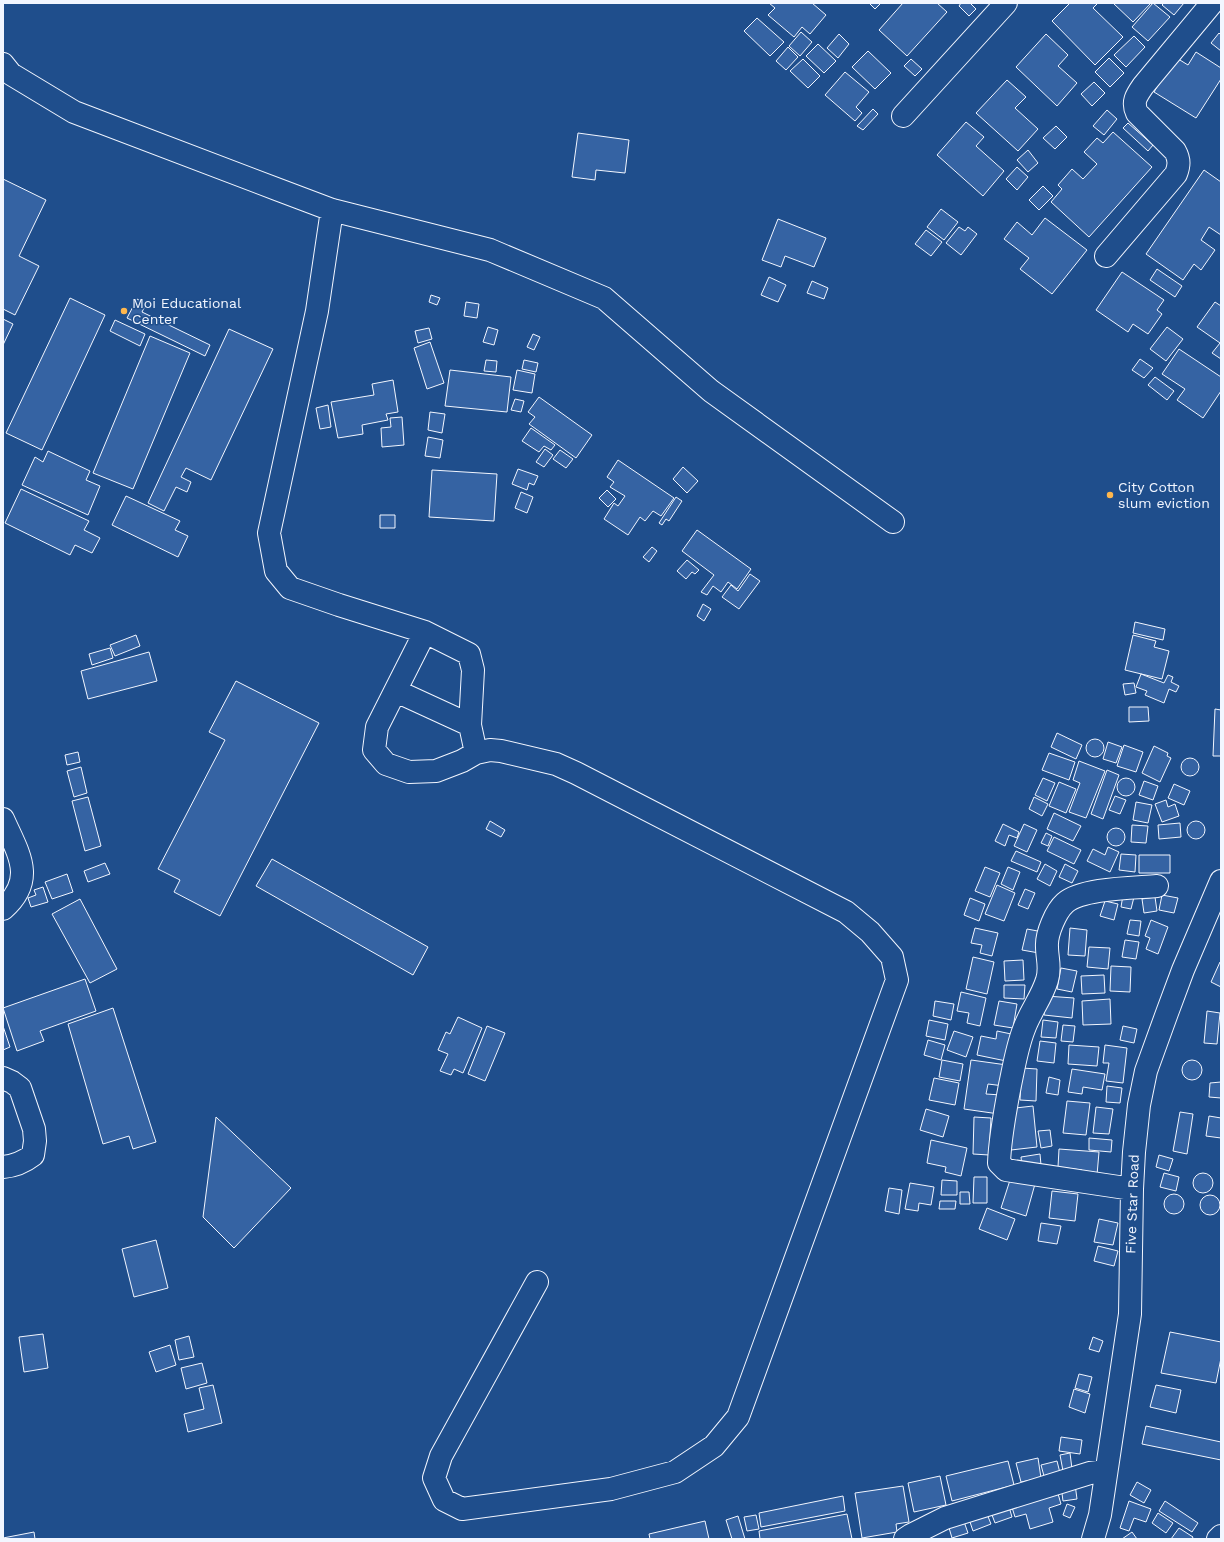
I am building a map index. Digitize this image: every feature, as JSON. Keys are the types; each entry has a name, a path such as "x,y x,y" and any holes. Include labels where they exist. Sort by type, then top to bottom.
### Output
{"street":[{"path":"903,116 1006,3"},
{"path":"1106,256 1176,174 1179,165 1178,156 1175,151 1137,113 1134,105 1135,100 1143,86 1212,3"},
{"path":"3,64 11,74 74,112 332,210 490,250 604,298 710,391 894,522"},
{"path":"332,210 317,311 269,533 276,571 290,588 425,632 469,654 473,670 470,725 476,753"},
{"path":"425,632 377,727 374,750 386,764 409,772 436,771 462,761 476,753 490,750 501,751 556,764 846,912 870,932 892,957 897,980 738,1417 714,1446 675,1472 611,1489 462,1509 444,1500 434,1478 441,1456 537,1282"},
{"path":"396,691 470,725"},
{"path":"3,819 22,859 22,879 17,894 3,909"},
{"name":"Five Star Road","path":"1093,1539 1100,1515 1130,1314 1132,1189 1136,1129 1146,1071 1183,970 1221,881"},
{"path":"1132,1189 1006,1170 999,1163 999,1156 1004,1111 1018,1045 1024,1028 1047,982 1050,970 1046,945 1052,922 1064,904 1075,896 1088,893 1157,886"},
{"path":"3,1078 20,1088 34,1129 35,1141 33,1155 25,1162 13,1166 3,1167"},
{"path":"905,1539 945,1518 1090,1473 1106,1471"},
{"path":"1218,1539 1221,1536"}],"building":[{"path":"769,3 812,3 826,15 810,34 802,27 794,37 768,15 775,8"},
{"path":"869,3 881,3 875,9"},
{"path":"903,3 937,3 947,12 907,56 879,30"},
{"path":"961,3 970,3 976,9 969,16 959,6"},
{"path":"1070,3 1098,3 1093,8 1123,37 1095,65 1052,21"},
{"path":"1113,3 1151,3 1133,22"},
{"path":"1153,3 1170,17 1148,41 1132,27"},
{"path":"1164,3 1184,3 1174,15 1162,5"},
{"path":"757,18 784,42 770,56 744,31"},
{"path":"801,32 812,42 800,56 789,46"},
{"path":"1219,33 1221,35 1221,51 1211,43"},
{"path":"839,34 849,44 838,58 827,48"},
{"path":"1046,34 1068,55 1058,66 1077,83 1057,106 1016,67"},
{"path":"1134,36 1145,47 1126,67 1114,55"},
{"path":"818,44 836,61 824,73 806,56"},
{"path":"788,47 798,57 786,70 776,61"},
{"path":"868,51 891,73 875,89 852,67"},
{"path":"1196,52 1221,68 1221,79 1196,118 1154,92 1175,57 1188,65"},
{"path":"1109,58 1124,73 1110,87 1095,72"},
{"path":"803,59 820,76 808,88 790,71"},
{"path":"911,59 922,69 915,76 904,66"},
{"path":"845,72 869,92 856,107 862,113 855,121 825,95"},
{"path":"1007,80 1026,97 1015,108 1038,129 1018,151 976,113"},
{"path":"1094,82 1105,93 1092,106 1081,94"},
{"path":"873,109 878,114 863,130 857,126"},
{"path":"1107,110 1117,119 1104,135 1093,126"},
{"path":"966,122 984,137 976,146 1004,171 983,196 937,155"},
{"path":"1128,123 1153,145 1148,151 1123,128"},
{"path":"1056,126 1067,137 1055,149 1043,138"},
{"path":"1113,132 1152,167 1089,237 1051,202 1062,189 1058,185 1072,169 1083,179 1097,164 1084,152 1097,138 1103,143"},
{"path":"578,133 629,140 625,173 596,170 595,180 572,177"},
{"path":"1028,150 1038,163 1028,172 1017,160"},
{"path":"1017,167 1028,177 1017,190 1006,179"},
{"path":"1204,170 1221,182 1221,235 1209,227 1201,240 1215,250 1201,270 1194,264 1183,280 1146,254"},
{"path":"3,179 46,200 19,256 39,266 15,315 3,309"},
{"path":"1043,186 1053,196 1039,210 1029,200"},
{"path":"941,209 958,222 944,240 927,227"},
{"path":"1045,218 1087,250 1052,294 1020,269 1029,258 1004,239 1017,222 1032,235"},
{"path":"778,219 826,238 814,267 785,256 781,267 762,260"},
{"path":"959,227 965,231 968,227 977,234 961,255 946,243"},
{"path":"926,230 942,242 931,256 915,244"},
{"path":"1157,269 1182,286 1175,297 1150,280"},
{"path":"1122,272 1164,300 1157,310 1162,314 1148,334 1133,324 1128,332 1096,310"},
{"path":"769,277 786,285 778,302 761,295"},
{"path":"812,281 828,288 824,299 807,293"},
{"path":"431,295 440,298 437,305 429,302"},
{"path":"70,298 105,315 42,450 6,433"},
{"path":"137,299 146,304 142,312 210,345 205,356 127,318"},
{"path":"466,302 479,304 477,318 464,316"},
{"path":"1215,302 1221,306 1221,359 1212,353 1220,343 1197,327"},
{"path":"3,319 13,324 3,345"},
{"path":"115,320 145,334 140,346 110,331"},
{"path":"488,327 498,330 494,345 483,342"},
{"path":"1167,327 1183,339 1166,361 1150,349"},
{"path":"429,328 432,339 418,343 415,331"},
{"path":"229,329 273,349 211,480 186,468 181,477 191,482 187,492 176,487 164,511 148,503"},
{"path":"533,334 540,337 534,350 527,347"},
{"path":"150,336 190,353 133,489 93,473"},
{"path":"430,342 444,383 427,389 414,348"},
{"path":"1179,349 1221,377 1221,391 1203,418 1177,400 1185,389 1162,374"},
{"path":"1140,359 1153,368 1144,378 1132,370"},
{"path":"486,360 497,361 496,372 484,371"},
{"path":"524,360 538,363 536,372 522,369"},
{"path":"450,370 511,377 507,412 445,406"},
{"path":"517,370 535,374 532,393 513,390"},
{"path":"1155,377 1174,391 1167,400 1148,385"},
{"path":"393,380 398,412 386,414 388,420 362,425 363,434 338,438 331,402 374,395 372,384"},
{"path":"539,397 592,435 576,458 529,424 535,417 528,412"},
{"path":"515,399 524,401 521,412 511,410"},
{"path":"328,405 331,427 320,429 316,408"},
{"path":"430,412 445,414 442,433 428,430"},
{"path":"402,417 404,445 382,447 381,428 391,427 390,418"},
{"path":"531,428 555,445 551,450 544,446 539,452 522,441"},
{"path":"428,437 443,440 440,458 425,456"},
{"path":"545,449 553,455 544,467 536,462"},
{"path":"560,450 573,459 566,468 553,459"},
{"path":"48,451 90,471 86,480 100,486 88,515 22,485 35,457 43,462"},
{"path":"618,460 674,498 661,516 653,511 645,521 640,517 628,535 604,519 614,503 618,506 625,496 610,487 614,482 607,477"},
{"path":"683,467 698,481 687,493 673,479"},
{"path":"518,469 538,476 534,485 529,483 527,490 512,484"},
{"path":"432,470 497,474 494,521 429,517"},
{"path":"21,489 89,521 84,530 100,538 92,553 75,545 70,555 5,523"},
{"path":"607,490 616,499 608,507 599,498"},
{"path":"521,492 533,497 527,513 515,508"},
{"path":"126,496 180,521 175,530 188,536 178,557 112,525"},
{"path":"676,497 682,501 669,521 666,519 662,525 659,523"},
{"path":"380,515 395,515 395,528 380,528"},
{"path":"697,530 751,569 737,589 728,582 721,592 713,586 707,595 701,592 714,575 682,551"},
{"path":"652,547 657,551 649,562 643,557"},
{"path":"687,560 699,570 695,574 692,572 686,579 677,571"},
{"path":"750,574 760,581 739,609 722,597 731,585 738,591"},
{"path":"703,604 711,609 704,621 697,616"},
{"path":"1135,622 1165,629 1163,640 1133,633"},
{"path":"136,635 140,646 115,656 110,645"},
{"path":"1133,635 1156,641 1154,647 1169,651 1162,679 1125,670"},
{"path":"110,648 113,658 92,665 89,654"},
{"path":"149,652 157,681 88,699 81,671"},
{"path":"1141,674 1164,683 1168,675 1173,677 1171,682 1179,686 1176,692 1169,689 1164,703 1145,695 1147,691 1136,687"},
{"path":"236,681 319,723 220,916 174,892 180,880 158,869 225,740 209,732"},
{"path":"1134,683 1136,693 1125,695 1123,684"},
{"path":"1129,707 1148,707 1149,721 1129,722"},
{"path":"1215,709 1221,710 1221,756 1213,756"},
{"path":"1057,733 1082,745 1076,759 1051,747"},
{"path":"1095,739 1101,742 1104,748 1101,754 1095,757 1089,754 1086,748 1089,742"},
{"path":"1108,742 1122,747 1116,763 1103,759"},
{"path":"1124,745 1143,752 1136,772 1117,766"},
{"path":"1154,746 1168,753 1167,756 1171,758 1160,782 1142,773"},
{"path":"78,752 80,762 67,765 65,755"},
{"path":"1049,753 1075,762 1069,780 1042,770"},
{"path":"1190,758 1196,761 1199,767 1196,773 1190,776 1184,773 1181,767 1184,761"},
{"path":"1079,761 1105,771 1086,818 1069,812 1080,783 1073,780"},
{"path":"81,767 87,793 74,797 67,771"},
{"path":"1107,770 1119,775 1103,819 1091,814"},
{"path":"1043,778 1055,783 1047,801 1035,795"},
{"path":"1126,778 1132,781 1135,787 1132,793 1126,796 1120,793 1117,787 1120,781"},
{"path":"1144,781 1158,786 1153,800 1139,795"},
{"path":"1059,782 1076,789 1066,813 1049,806"},
{"path":"1174,784 1190,791 1184,805 1168,798"},
{"path":"1115,796 1126,800 1120,814 1109,810"},
{"path":"88,797 101,846 85,851 72,801"},
{"path":"1034,797 1048,804 1042,816 1029,809"},
{"path":"1166,800 1168,807 1175,804 1179,816 1162,822 1155,804"},
{"path":"1136,802 1152,805 1148,823 1133,820"},
{"path":"1054,813 1081,826 1073,841 1047,829"},
{"path":"490,821 505,830 501,837 486,829"},
{"path":"1196,821 1202,824 1205,830 1202,836 1196,839 1190,836 1187,830 1190,824"},
{"path":"1180,823 1181,837 1159,839 1158,825"},
{"path":"1003,824 1019,832 1017,838 1009,835 1005,846 995,841"},
{"path":"1024,824 1037,830 1027,852 1014,846"},
{"path":"1132,825 1148,826 1146,843 1131,842"},
{"path":"1116,828 1122,831 1125,837 1122,843 1116,846 1110,843 1107,837 1110,831"},
{"path":"1046,833 1052,836 1048,846 1041,843"},
{"path":"1054,837 1081,850 1074,864 1047,851"},
{"path":"1108,847 1119,852 1110,872 1087,861 1093,849 1105,855"},
{"path":"1016,851 1041,862 1037,872 1011,861"},
{"path":"1121,854 1136,855 1135,872 1119,870"},
{"path":"1139,855 1170,855 1170,873 1139,873"},
{"path":"272,859 428,947 413,975 256,886"},
{"path":"105,863 110,874 88,882 84,871"},
{"path":"1045,864 1057,871 1050,886 1037,879"},
{"path":"1065,864 1078,871 1072,883 1059,877"},
{"path":"985,867 1000,873 990,897 975,891"},
{"path":"1008,867 1020,872 1013,890 1001,884"},
{"path":"67,874 73,892 52,899 45,882"},
{"path":"997,885 1015,893 1004,921 985,914"},
{"path":"43,887 48,902 31,907 28,898 36,895 34,890"},
{"path":"1025,889 1035,893 1028,909 1018,905"},
{"path":"1123,895 1134,897 1131,909 1121,907"},
{"path":"1162,895 1178,898 1174,913 1159,910"},
{"path":"1155,897 1157,911 1144,913 1142,899"},
{"path":"970,898 985,904 979,921 964,915"},
{"path":"80,899 117,969 90,983 52,914"},
{"path":"1105,901 1118,904 1114,920 1100,916"},
{"path":"1130,920 1141,921 1139,936 1127,934"},
{"path":"1151,920 1168,927 1158,954 1146,949 1150,938 1145,936"},
{"path":"975,928 998,933 992,956 980,953 982,945 971,943"},
{"path":"1070,928 1087,930 1085,956 1068,955"},
{"path":"1027,929 1043,932 1039,953 1022,950"},
{"path":"1125,940 1139,942 1136,959 1122,957"},
{"path":"1089,947 1110,948 1108,969 1087,967"},
{"path":"973,957 994,962 987,994 966,989"},
{"path":"1023,960 1024,980 1005,981 1004,961"},
{"path":"1221,962 1221,987 1211,982"},
{"path":"1111,966 1131,967 1130,992 1110,991"},
{"path":"1061,968 1077,971 1072,992 1057,989"},
{"path":"1104,975 1105,993 1082,994 1081,976"},
{"path":"85,979 96,1011 40,1031 44,1041 17,1051 3,1008"},
{"path":"1004,985 1025,985 1024,999 1004,998"},
{"path":"961,992 986,998 980,1026 967,1023 969,1013 957,1011"},
{"path":"1046,996 1074,998 1072,1018 1044,1015"},
{"path":"1110,999 1111,1024 1083,1025 1082,1001"},
{"path":"935,1001 954,1004 951,1020 933,1016"},
{"path":"999,1001 1017,1004 1013,1028 994,1025"},
{"path":"113,1008 156,1142 133,1149 129,1136 103,1144 68,1024"},
{"path":"1207,1011 1220,1013 1217,1044 1204,1043"},
{"path":"458,1017 482,1028 463,1073 454,1069 451,1075 440,1071 448,1054 438,1050 446,1032 450,1034"},
{"path":"929,1020 948,1024 945,1040 926,1036"},
{"path":"1043,1020 1058,1022 1056,1038 1041,1037"},
{"path":"1063,1025 1075,1026 1073,1042 1061,1041"},
{"path":"3,1026 10,1047 3,1050"},
{"path":"487,1026 505,1033 485,1081 468,1074"},
{"path":"1123,1026 1137,1029 1134,1043 1120,1040"},
{"path":"954,1031 973,1037 966,1057 947,1050"},
{"path":"997,1031 1016,1035 1011,1062 977,1055 981,1036 996,1039"},
{"path":"928,1040 945,1045 941,1060 924,1055"},
{"path":"1040,1041 1056,1043 1054,1063 1037,1061"},
{"path":"1069,1045 1099,1047 1097,1066 1068,1064"},
{"path":"1105,1045 1127,1048 1123,1083 1106,1081 1109,1063 1103,1063"},
{"path":"942,1060 963,1064 960,1081 939,1077"},
{"path":"971,1060 1007,1065 1004,1086 988,1084 986,1094 1001,1095 999,1114 964,1109"},
{"path":"1192,1060 1199,1063 1202,1070 1199,1077 1192,1080 1185,1077 1182,1070 1185,1063"},
{"path":"1022,1068 1037,1069 1036,1101 1020,1100"},
{"path":"1072,1069 1105,1074 1102,1090 1083,1087 1082,1094 1068,1092"},
{"path":"1049,1077 1060,1080 1058,1095 1046,1093"},
{"path":"934,1078 959,1083 955,1105 929,1100"},
{"path":"1221,1082 1221,1098 1209,1097 1210,1083"},
{"path":"1107,1086 1122,1088 1120,1103 1106,1102"},
{"path":"1067,1101 1090,1103 1086,1135 1063,1133"},
{"path":"1033,1106 1037,1147 1011,1150 1007,1109"},
{"path":"1096,1107 1113,1109 1109,1134 1093,1133"},
{"path":"926,1109 949,1116 943,1137 920,1130"},
{"path":"1180,1112 1193,1114 1187,1154 1173,1151"},
{"path":"1209,1116 1221,1118 1221,1138 1206,1136"},
{"path":"216,1117 291,1188 234,1248 203,1217"},
{"path":"974,1117 991,1118 989,1155 973,1154"},
{"path":"1050,1130 1052,1146 1041,1148 1038,1131"},
{"path":"1089,1138 1112,1140 1111,1152 1089,1150"},
{"path":"931,1140 967,1148 961,1176 945,1172 946,1167 927,1163"},
{"path":"1059,1149 1099,1152 1097,1175 1082,1174 1082,1170 1058,1167"},
{"path":"1040,1154 1041,1165 1022,1167 1021,1157"},
{"path":"1159,1155 1173,1159 1169,1171 1156,1167"},
{"path":"1164,1173 1179,1177 1176,1191 1160,1187"},
{"path":"1203,1173 1210,1176 1213,1183 1210,1190 1203,1193 1196,1190 1193,1183 1196,1176"},
{"path":"974,1177 987,1177 987,1203 973,1203"},
{"path":"1011,1177 1035,1184 1026,1216 1001,1208"},
{"path":"942,1180 957,1181 957,1195 941,1195"},
{"path":"910,1183 934,1187 931,1205 919,1203 918,1211 905,1209"},
{"path":"889,1188 902,1190 899,1214 885,1211"},
{"path":"1052,1191 1078,1194 1075,1221 1049,1218"},
{"path":"960,1192 969,1192 970,1204 960,1204"},
{"path":"1174,1194 1181,1197 1184,1204 1181,1211 1174,1214 1167,1211 1164,1204 1167,1197"},
{"path":"1210,1195 1217,1198 1220,1205 1217,1212 1210,1215 1203,1212 1200,1205 1203,1198"},
{"path":"940,1201 956,1201 955,1209 939,1209"},
{"path":"987,1208 1015,1219 1007,1240 979,1229"},
{"path":"1099,1219 1118,1223 1113,1245 1094,1242"},
{"path":"1041,1223 1061,1226 1057,1244 1038,1241"},
{"path":"156,1240 168,1288 134,1297 122,1249"},
{"path":"1098,1246 1118,1251 1114,1266 1094,1261"},
{"path":"1170,1332 1221,1342 1221,1358 1216,1383 1161,1373"},
{"path":"43,1334 48,1368 24,1372 19,1337"},
{"path":"189,1336 194,1357 179,1360 175,1340"},
{"path":"1093,1337 1103,1341 1099,1352 1089,1349"},
{"path":"170,1345 176,1365 156,1372 149,1352"},
{"path":"202,1363 207,1383 186,1389 181,1368"},
{"path":"1079,1374 1092,1377 1088,1392 1075,1388"},
{"path":"213,1385 222,1423 188,1432 184,1414 204,1409 199,1388"},
{"path":"1156,1385 1181,1390 1176,1413 1150,1407"},
{"path":"1074,1389 1090,1394 1085,1413 1069,1407"},
{"path":"1146,1426 1221,1442 1221,1460 1142,1444"},
{"path":"1061,1437 1082,1440 1080,1454 1059,1451"},
{"path":"1070,1453 1072,1469 1063,1471 1060,1455"},
{"path":"1038,1458 1041,1478 1021,1482 1016,1463"},
{"path":"1008,1461 1014,1485 952,1501 946,1476"},
{"path":"1057,1461 1060,1473 1044,1476 1041,1465"},
{"path":"940,1476 946,1505 914,1512 908,1483"},
{"path":"1137,1482 1151,1490 1144,1503 1130,1495"},
{"path":"1075,1484 1077,1499 1063,1501 1061,1486"},
{"path":"903,1486 909,1522 896,1524 897,1532 862,1538 855,1493"},
{"path":"1056,1487 1061,1504 1049,1508 1053,1522 1030,1529 1026,1514 1015,1517 1010,1501"},
{"path":"843,1496 845,1511 761,1527 759,1513"},
{"path":"1007,1500 1012,1517 995,1523 989,1507"},
{"path":"1129,1501 1151,1509 1146,1522 1134,1518 1129,1531 1120,1528"},
{"path":"1165,1501 1198,1523 1192,1532 1159,1511"},
{"path":"1067,1504 1075,1507 1070,1518 1063,1515"},
{"path":"985,1509 991,1524 973,1531 968,1516"},
{"path":"1158,1513 1173,1523 1166,1533 1152,1523"},
{"path":"847,1514 852,1539 760,1539 759,1531"},
{"path":"756,1515 759,1529 747,1531 744,1517"},
{"path":"738,1516 745,1539 732,1539 726,1520"},
{"path":"962,1516 968,1533 952,1538 947,1521"},
{"path":"705,1521 709,1539 650,1539 649,1534"},
{"path":"1179,1528 1193,1537 1192,1539 1171,1539"},
{"path":"34,1532 35,1539 3,1539 3,1538"},
{"path":"1132,1532 1137,1539 1122,1539"}],"place":[{"name":"Moi Educational Center","path":"124,311"},
{"name":"City Cotton slum eviction","path":"1110,495"}]}
